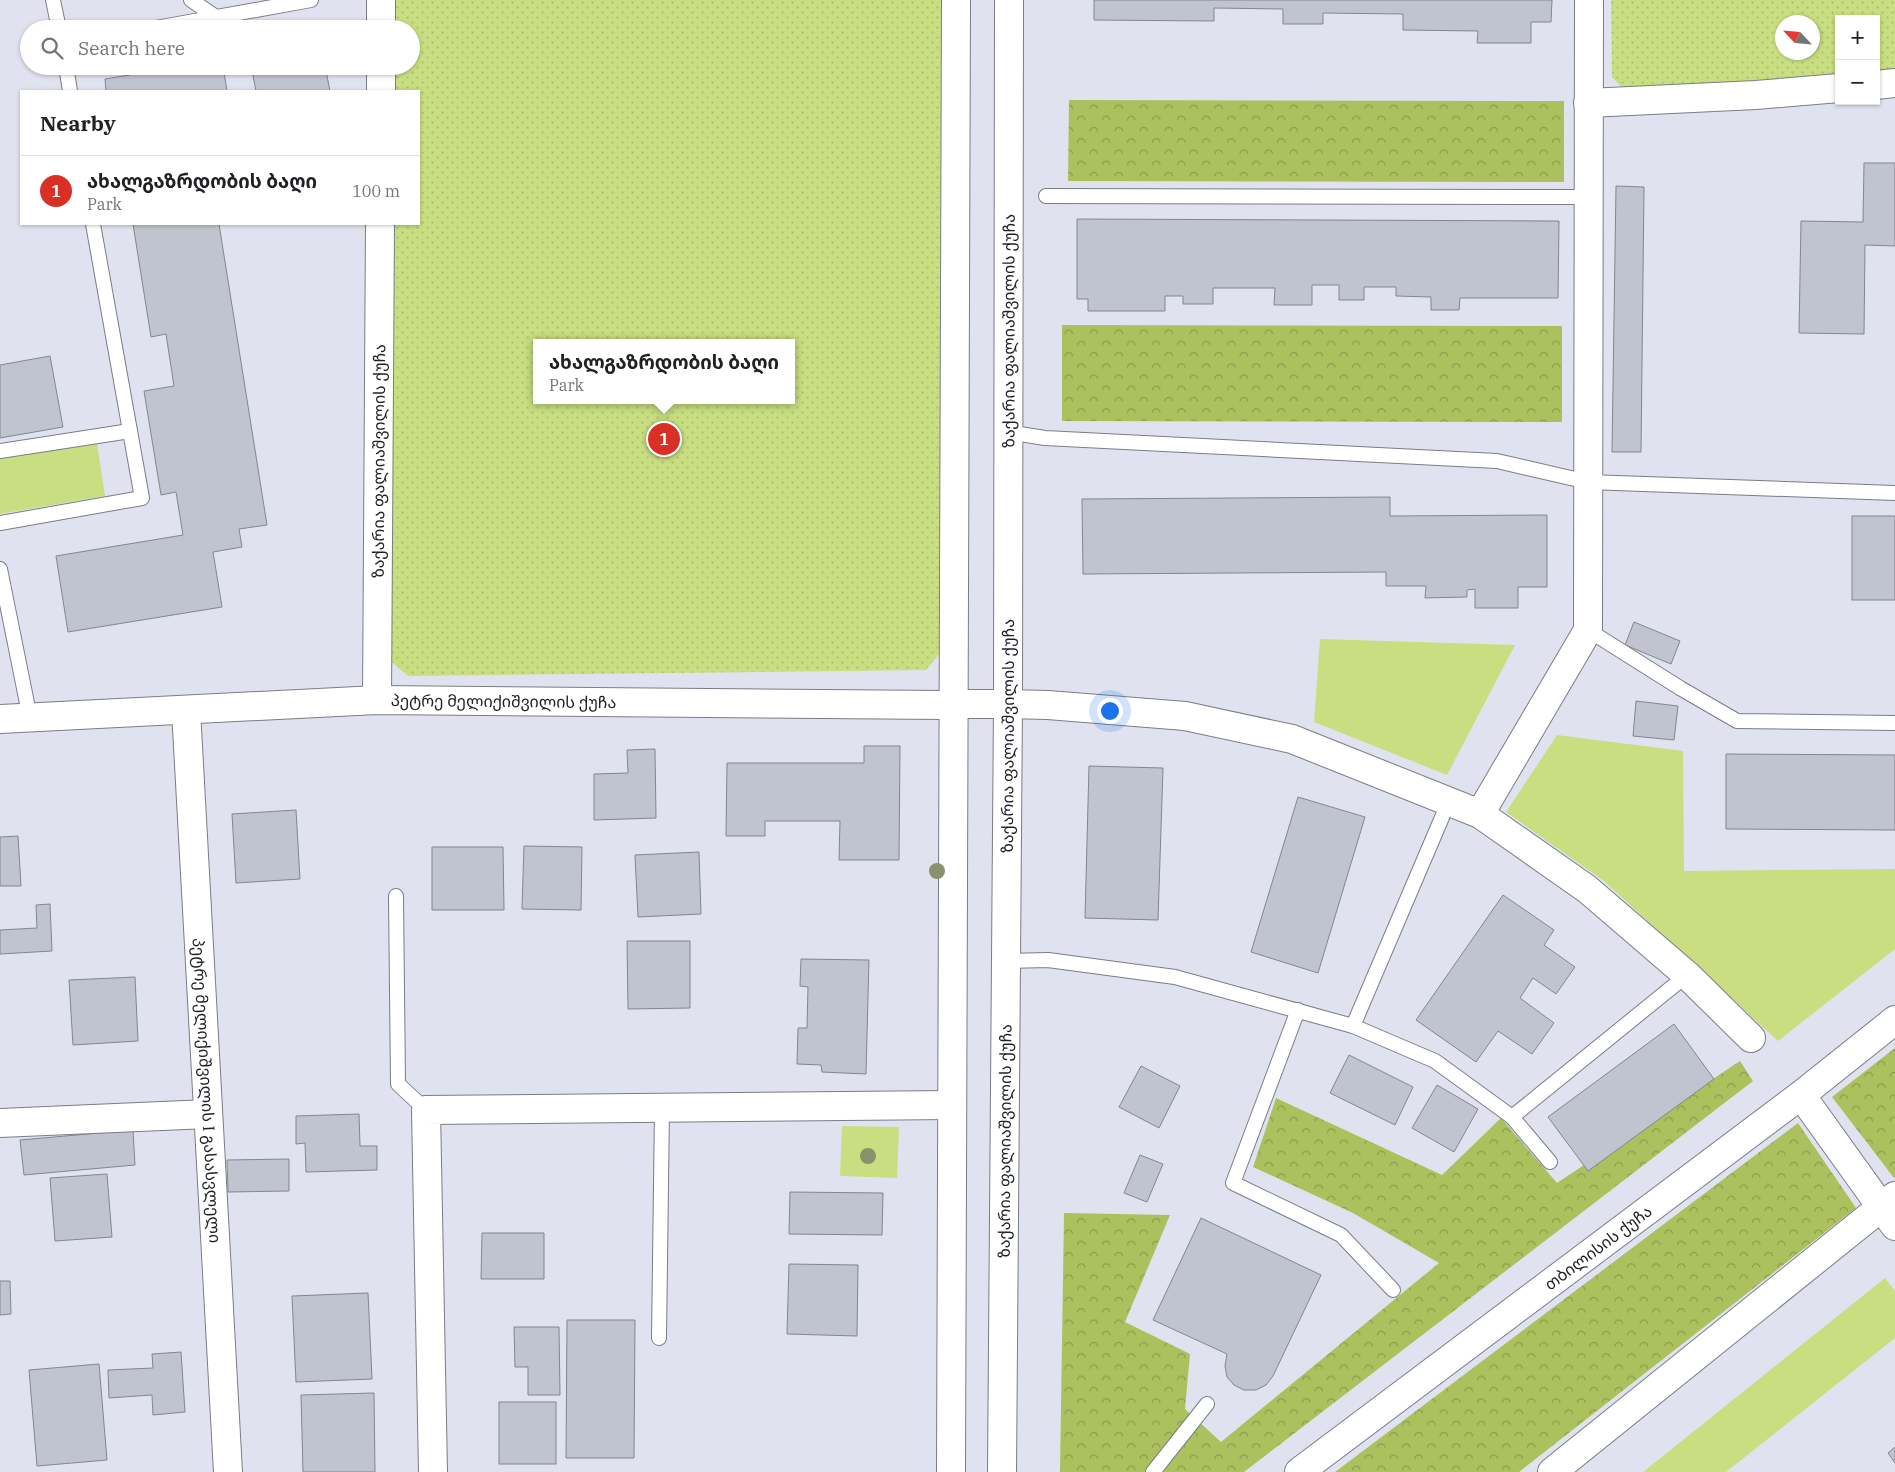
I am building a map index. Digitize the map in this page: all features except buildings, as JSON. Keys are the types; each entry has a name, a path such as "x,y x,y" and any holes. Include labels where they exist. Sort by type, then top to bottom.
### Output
{"street":[{"path":"381,0 381,20"},
{"path":"951,1472 956,0"},
{"name":"ზაქარია ფალიაშვილის ქუჩა","path":"1002,1472 1008,704 1009,0"},
{"path":"1480,814 1588,630 1588,0"},
{"path":"381,75 381,90"},
{"path":"1880,85 1895,83"},
{"path":"1588,103 1756,95 1835,88"},
{"name":"ზაქარია ფალიაშვილის ქუჩა","path":"377,700 380,225"},
{"name":"პეტრე მელიქიშვილის ქუჩა","path":"0,719 377,700 1008,704 1048,705 1185,716 1292,740 1449,800 1480,814 1587,889 1687,975 1751,1038"},
{"name":"პეტრე მელიქიშვილის I გასასვლელი","path":"186,710 228,1472"},
{"name":"თბილისის ქუჩა","path":"1311,1467 1801,1096 1895,1020"},
{"path":"1552,1472 1890,1210 1849,1161 1801,1096"},
{"path":"433,1472 426,1110 952,1105"},
{"path":"0,1123 208,1114"}],"lane":[{"path":"53,0 57,20"},
{"path":"191,0 216,17"},
{"path":"200,20 311,0"},
{"path":"67,75 70,90"},
{"path":"1046,196 1589,197"},
{"path":"0,523 142,498 93,225"},
{"path":"0,451 130,431"},
{"path":"1008,432 1045,438 1497,461 1588,482 1895,493"},
{"path":"0,569 30,718"},
{"path":"1588,630 1680,688 1737,721 1895,723"},
{"path":"1352,1026 1449,800"},
{"path":"396,896 398,1084 426,1110"},
{"path":"1006,961 1048,960 1175,977 1352,1026 1435,1061 1512,1117 1550,1162"},
{"path":"1512,1117 1687,975"},
{"path":"1298,1010 1233,1183 1341,1235 1393,1290"},
{"path":"659,1338 662,1108"},
{"path":"1153,1472 1207,1404"}],"green space":[{"path":"393,0 942,0 939,654 926,670 408,676 387,658 391,225 420,225 420,90 392,90 392,75 420,75 420,20 393,20"},
{"path":"1611,0 1895,0 1895,74 1880,77 1880,15 1835,15 1835,81 1629,95 1612,77"},
{"path":"1069,100 1564,101 1564,182 1068,181"},
{"path":"1062,325 1562,326 1562,422 1062,421"},
{"path":"97,443 105,496 0,514 0,459"},
{"path":"1320,639 1515,645 1447,775 1314,722"},
{"path":"1557,735 1683,751 1684,871 1895,869 1895,949 1778,1041 1604,881 1506,812"},
{"path":"1895,1048 1895,1177 1894,1178 1832,1097"},
{"path":"1740,1061 1753,1081 1244,1472 1060,1472 1064,1213 1170,1215 1125,1322 1190,1354 1185,1409 1221,1442 1439,1263 1353,1213 1253,1167 1276,1098 1442,1175 1501,1118 1557,1183"},
{"path":"1798,1123 1856,1208 1519,1472 1335,1472"},
{"path":"842,1126 899,1127 897,1178 840,1176"},
{"path":"1885,1278 1895,1291 1895,1338 1726,1472 1643,1472"}],"place":[{"name":"ახალგაზრდობის ბაღი","path":"664,439"}]}
